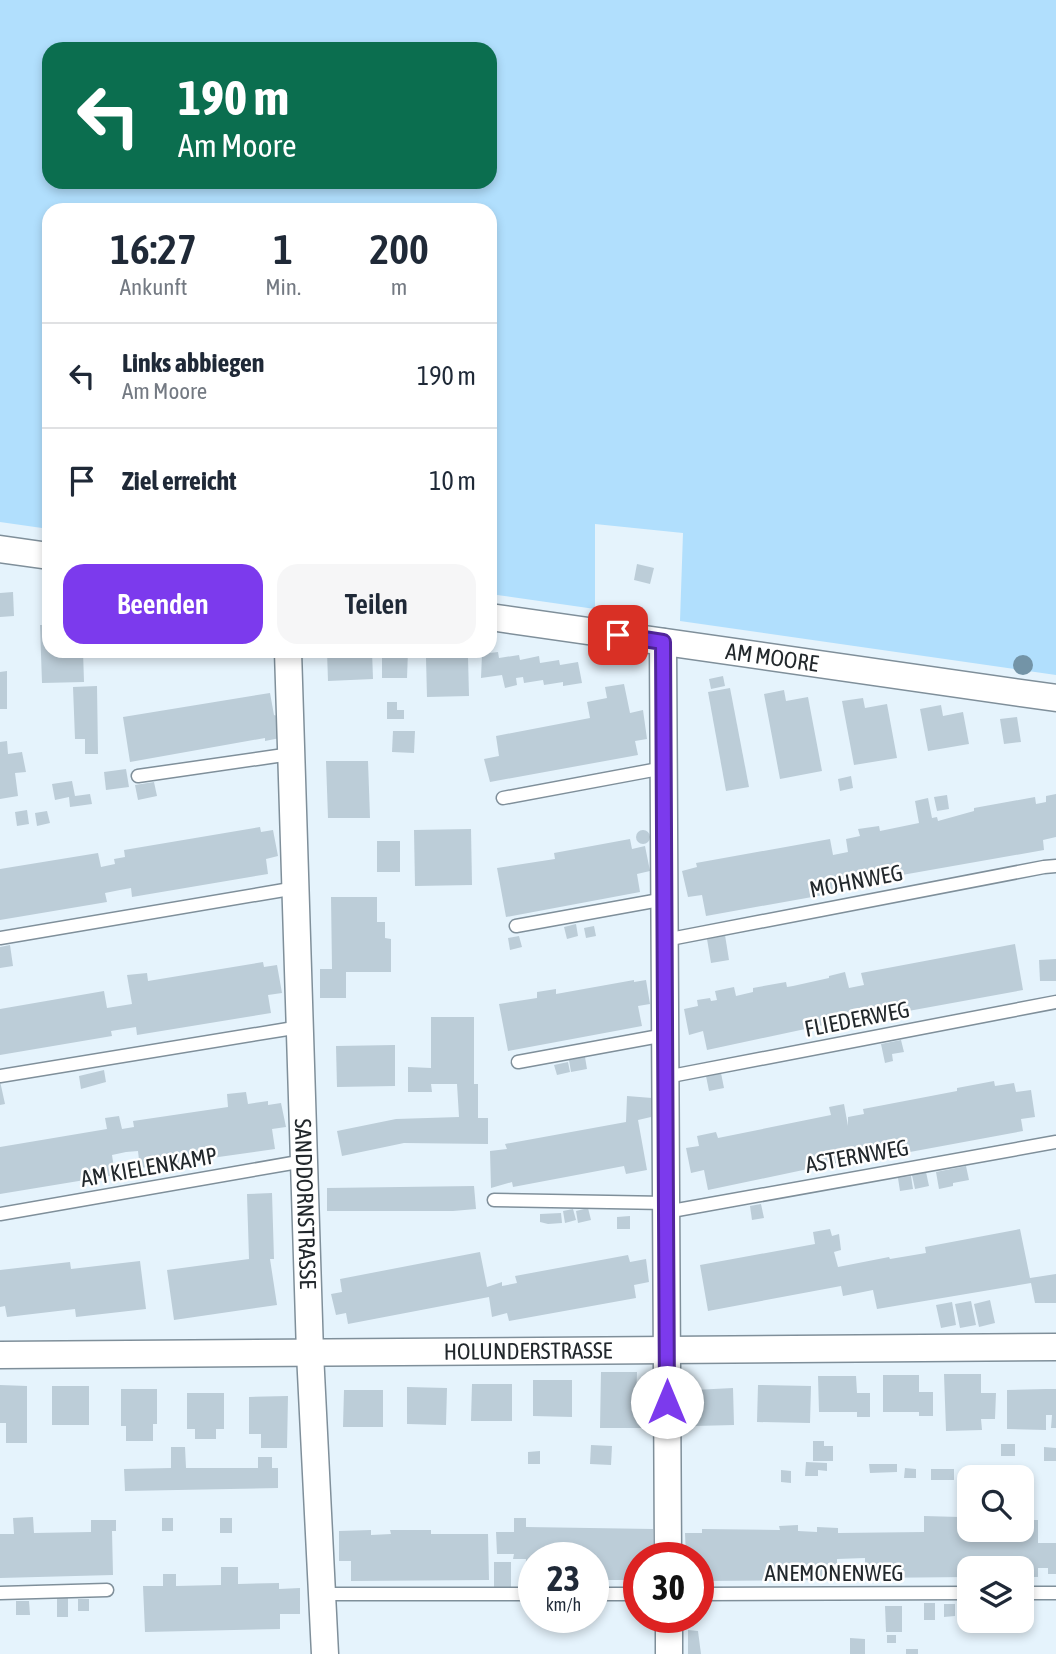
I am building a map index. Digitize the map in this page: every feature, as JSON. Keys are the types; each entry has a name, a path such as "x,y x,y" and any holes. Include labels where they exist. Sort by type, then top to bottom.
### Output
{"street":[{"path":"0,549 42,555"},
{"name":"AM MOORE","path":"497,618 1056,698"},
{"path":"663,642 668,1542"},
{"name":"SANDDORNSTRASSE","path":"288,658 310,1353 325,1654"},
{"name":"HOLUNDERSTRASSE","path":"0,1355 1056,1347"},
{"path":"669,1633 669,1654"}],"lane":[{"path":"138,776 291,754"},
{"path":"503,798 664,768"},
{"name":"MOHNWEG","path":"665,940 1056,866"},
{"path":"0,938 296,888"},
{"path":"516,926 665,899"},
{"name":"FLIEDERWEG","path":"666,1077 1056,1002"},
{"path":"0,1076 300,1027"},
{"path":"518,1062 665,1035"},
{"name":"ASTERNWEG","path":"494,1200 666,1207 1056,1142"},
{"name":"AM KIELENKAMP","path":"0,1214 304,1161"},
{"path":"0,1593 107,1590"},
{"name":"ANEMONENWEG","path":"714,1594 957,1593"},
{"path":"1034,1593 1056,1593"},
{"path":"323,1594 518,1594"}],"shaded area":[{"path":"0,0 1056,0 1056,675 680,621 683,533 595,524 595,609 497,595 497,203 42,203 42,528 0,522"}],"building":[{"path":"637,564 654,568 650,584 634,580"},
{"path":"13,592 14,616 0,617 0,593"},
{"path":"40,625 42,658 83,658 84,682 42,683"},
{"path":"497,652 499,658 519,655 520,660 539,656 540,663 559,660 560,665 578,662 582,683 544,685 543,680 524,683 523,677 516,678 517,685 505,688 502,675 481,678 482,658 497,658"},
{"path":"327,658 372,658 373,679 328,681"},
{"path":"382,658 408,658 407,678 382,678"},
{"path":"426,658 468,658 469,696 427,697"},
{"path":"7,671 7,709 0,709 0,672"},
{"path":"723,676 725,686 711,689 709,679"},
{"path":"624,684 630,713 643,710 647,739 635,741 638,755 490,782 484,759 499,756 496,736 590,718 587,702 607,698 605,687"},
{"path":"97,686 98,754 85,754 85,739 75,739 73,687"},
{"path":"730,688 749,787 726,791 708,692"},
{"path":"784,690 786,701 808,697 822,771 780,779 764,694"},
{"path":"270,693 280,738 265,741 265,738 130,762 123,717"},
{"path":"863,698 865,708 887,704 897,758 854,765 842,701"},
{"path":"387,702 397,702 397,710 404,710 404,719 387,719"},
{"path":"941,705 943,716 963,712 969,744 928,751 920,709"},
{"path":"1017,717 1021,742 1004,744 1000,719"},
{"path":"393,731 415,731 414,753 392,752"},
{"path":"7,741 8,754 22,752 26,772 15,773 18,796 0,799 0,742"},
{"path":"326,761 368,761 370,818 328,818"},
{"path":"126,769 129,787 106,790 104,772"},
{"path":"851,776 853,788 840,791 838,779"},
{"path":"72,781 75,796 90,794 92,804 70,807 69,797 55,800 52,784"},
{"path":"154,782 157,796 138,800 135,785"},
{"path":"1056,794 1056,837 1043,840 1044,850 868,881 867,875 837,880 840,892 706,916 702,895 688,897 682,871 697,867 696,863 830,839 833,855 848,852 846,839 860,836 858,829 879,826 880,831 919,823 915,801 928,798 932,818 937,817 938,821 974,811 974,808 1035,797 1036,804 1046,802 1046,796"},
{"path":"947,795 949,809 937,811 934,797"},
{"path":"27,810 29,824 17,826 15,812"},
{"path":"47,811 50,823 37,826 35,813"},
{"path":"260,827 261,832 273,830 278,856 266,859 268,874 132,897 131,888 105,893 107,902 0,920 0,869 98,853 101,867 115,864 114,859 125,857 124,850"},
{"path":"471,829 472,885 415,886 414,830"},
{"path":"643,830 648,832 648,842 643,844 638,842 636,837 638,832"},
{"path":"630,839 632,849 645,846 650,871 637,874 640,892 506,917 497,868 555,859 554,853"},
{"path":"377,841 400,841 400,872 377,872"},
{"path":"331,897 377,897 377,922 385,922 385,938 391,939 391,972 346,972 346,998 320,998 320,969 332,969"},
{"path":"576,924 578,936 567,939 564,927"},
{"path":"594,926 596,936 586,938 584,928"},
{"path":"725,935 729,960 711,963 707,939"},
{"path":"519,936 522,947 510,950 508,938"},
{"path":"1015,944 1023,990 870,1018 869,1011 837,1018 838,1022 707,1050 703,1031 689,1035 684,1009 698,1006 697,1000 717,1000 715,991 734,987 736,996 753,992 753,988 786,982 787,987 793,986 845,972 849,988 864,985 861,973"},
{"path":"10,945 13,966 0,968 0,947"},
{"path":"1056,959 1056,981 1040,981 1039,960"},
{"path":"263,962 264,967 277,965 282,993 268,995 271,1013 137,1035 136,1027 111,1031 112,1036 0,1055 0,1009 104,991 107,1008 132,1004 127,975 147,973 148,981"},
{"path":"646,980 650,1004 638,1006 642,1026 508,1051 499,1004 537,998 537,992 556,989 556,994"},
{"path":"431,1017 474,1017 474,1084 478,1084 478,1118 488,1118 488,1144 404,1143 342,1156 337,1131 396,1119 459,1117 457,1084 431,1084 432,1092 408,1092 408,1067 431,1068"},
{"path":"901,1040 904,1052 892,1054 893,1061 885,1063 881,1044"},
{"path":"395,1045 395,1086 337,1087 336,1046"},
{"path":"585,1057 587,1069 571,1072 569,1060"},
{"path":"568,1062 570,1072 557,1075 554,1065"},
{"path":"104,1070 106,1082 81,1089 79,1076"},
{"path":"721,1073 724,1088 709,1091 706,1076"},
{"path":"0,1081 5,1104 0,1105"},
{"path":"994,1081 995,1086 1014,1083 1016,1092 1031,1090 1035,1117 1021,1119 1023,1131 872,1159 870,1149 854,1151 839,1155 841,1162 708,1190 704,1170 691,1173 686,1148 699,1146 697,1136 716,1132 718,1138 831,1115 829,1107 844,1104 848,1126 848,1117 864,1114 863,1109"},
{"path":"246,1092 248,1104 268,1101 268,1105 281,1103 286,1127 272,1129 275,1149 140,1168 138,1151 126,1152 112,1155 115,1175 0,1194 0,1147 107,1129 105,1118 119,1116 122,1129 134,1127 133,1121 228,1107 227,1094"},
{"path":"627,1096 652,1098 651,1117 638,1120 647,1170 626,1174 624,1166 513,1187 512,1182 491,1188 490,1151 507,1149 505,1144 626,1122"},
{"path":"966,1166 969,1180 939,1189 936,1172"},
{"path":"926,1172 929,1186 915,1189 912,1175"},
{"path":"911,1176 913,1189 900,1191 898,1178"},
{"path":"474,1186 476,1209 327,1211 327,1188"},
{"path":"272,1193 274,1259 270,1259 277,1305 174,1320 167,1270 249,1259 247,1194"},
{"path":"761,1204 764,1218 752,1220 750,1206"},
{"path":"588,1208 591,1220 578,1223 576,1211"},
{"path":"573,1209 576,1220 565,1223 563,1211"},
{"path":"561,1213 562,1223 540,1222 540,1214"},
{"path":"630,1216 630,1229 617,1229 617,1217"},
{"path":"830,1229 832,1236 839,1234 841,1250 834,1252 838,1267 926,1253 925,1247 1020,1229 1030,1278 1056,1274 1056,1303 1035,1303 1031,1283 877,1309 873,1290 843,1296 841,1286 708,1311 700,1265 815,1244 813,1232"},
{"path":"480,1252 487,1287 502,1282 502,1286 517,1283 515,1276 628,1255 630,1262 646,1259 649,1282 634,1285 636,1298 509,1321 507,1313 492,1317 489,1297 348,1324 346,1313 336,1315 331,1294 342,1292 340,1279"},
{"path":"140,1261 146,1309 76,1317 75,1309 7,1317 5,1306 0,1307 0,1270 70,1262 71,1269"},
{"path":"990,1300 995,1323 979,1327 974,1304"},
{"path":"971,1301 976,1325 960,1328 955,1304"},
{"path":"952,1302 956,1325 941,1328 936,1305"},
{"path":"601,1372 637,1372 636,1401 652,1401 651,1420 642,1428 600,1428"},
{"path":"944,1374 981,1374 981,1393 996,1393 995,1419 981,1419 982,1430 946,1431"},
{"path":"883,1375 919,1375 919,1392 933,1392 933,1416 919,1416 919,1412 883,1412"},
{"path":"818,1376 856,1376 857,1393 870,1393 870,1417 857,1417 857,1412 819,1412"},
{"path":"533,1380 572,1380 572,1417 533,1416"},
{"path":"472,1384 512,1384 512,1421 471,1421"},
{"path":"0,1385 27,1386 27,1443 6,1443 6,1423 0,1423"},
{"path":"758,1385 811,1386 810,1423 757,1422"},
{"path":"52,1386 89,1386 89,1425 52,1425"},
{"path":"407,1387 447,1388 446,1425 407,1424"},
{"path":"733,1388 734,1425 695,1426 694,1390"},
{"path":"121,1389 157,1389 157,1424 153,1424 153,1441 126,1441 126,1426 121,1426"},
{"path":"1056,1389 1056,1428 1051,1428 1052,1415 1046,1415 1046,1430 1007,1429 1007,1390"},
{"path":"344,1390 383,1390 383,1427 343,1427"},
{"path":"187,1393 224,1393 224,1429 216,1429 216,1439 195,1439 195,1429 187,1429"},
{"path":"288,1396 287,1448 261,1448 261,1434 249,1434 249,1397"},
{"path":"813,1441 824,1441 824,1446 833,1446 833,1461 813,1461"},
{"path":"1001,1444 1015,1444 1015,1456 1001,1456"},
{"path":"591,1445 612,1446 611,1465 590,1464"},
{"path":"171,1447 185,1447 186,1468 258,1468 258,1457 272,1457 272,1468 278,1468 278,1488 125,1491 124,1469 171,1468"},
{"path":"1044,1447 1056,1448 1056,1461 1044,1461"},
{"path":"540,1451 540,1464 528,1464 528,1452"},
{"path":"806,1462 827,1463 827,1471 818,1470 818,1476 805,1476"},
{"path":"869,1464 897,1464 897,1472 870,1473"},
{"path":"905,1468 916,1469 916,1478 904,1478"},
{"path":"931,1469 954,1469 954,1480 931,1480"},
{"path":"781,1470 791,1471 791,1483 781,1482"},
{"path":"924,1516 957,1517 957,1542 1034,1542 1034,1520 1038,1520 1038,1543 1056,1543 1056,1574 1048,1574 1048,1568 1038,1568 1038,1577 1034,1577 1034,1556 957,1556 957,1577 865,1578 865,1558 837,1559 837,1580 714,1581 714,1542 685,1542 685,1533 702,1533 702,1529 780,1530 779,1526 798,1525 798,1531 817,1532 817,1527 838,1528 838,1533 924,1532"},
{"path":"33,1517 34,1533 91,1532 91,1520 116,1520 116,1531 112,1531 113,1575 0,1578 0,1534 14,1534 13,1518"},
{"path":"162,1518 173,1518 173,1531 162,1531"},
{"path":"220,1518 232,1518 232,1533 220,1533"},
{"path":"514,1518 526,1518 526,1527 653,1529 653,1542 623,1542 623,1580 609,1580 609,1542 518,1542 518,1559 513,1559 514,1554 497,1554 496,1532 514,1532"},
{"path":"371,1530 371,1535 391,1534 390,1530 431,1530 431,1534 488,1534 489,1580 351,1581 351,1561 339,1561 339,1531"},
{"path":"494,1562 511,1562 511,1589 494,1589"},
{"path":"221,1567 238,1567 238,1584 279,1583 279,1589 300,1588 300,1614 280,1614 280,1629 145,1632 143,1586 163,1586 163,1574 176,1574 176,1586 221,1585"},
{"path":"68,1597 68,1617 57,1617 57,1598"},
{"path":"78,1599 89,1599 89,1611 78,1611"},
{"path":"16,1601 29,1601 30,1615 16,1615"},
{"path":"924,1603 935,1603 935,1620 924,1620"},
{"path":"944,1604 955,1604 955,1616 944,1617"},
{"path":"885,1606 902,1606 902,1632 886,1632"},
{"path":"688,1633 698,1633 701,1654 688,1654"},
{"path":"887,1635 896,1635 896,1643 887,1643"},
{"path":"850,1638 865,1639 865,1654 850,1654"},
{"path":"906,1649 918,1649 918,1654 906,1654"}],"route":[{"path":"618,635 663,642 667,1402"}]}
